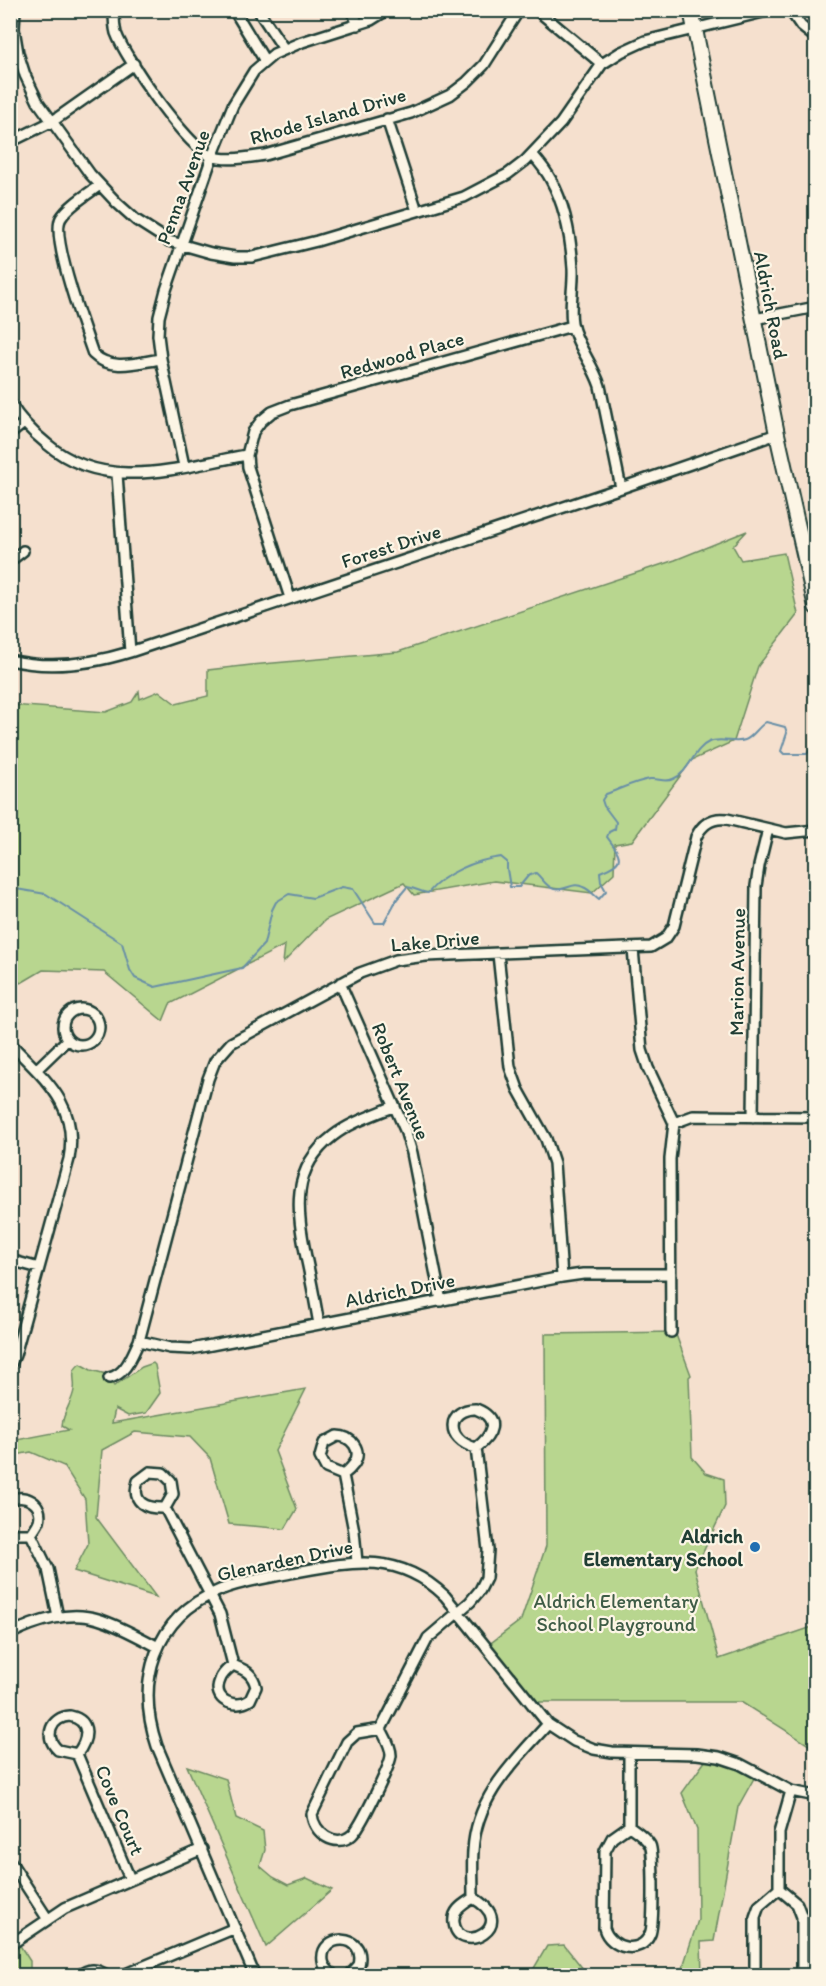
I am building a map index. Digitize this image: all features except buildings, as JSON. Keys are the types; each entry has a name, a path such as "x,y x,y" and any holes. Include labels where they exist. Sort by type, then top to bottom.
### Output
{"main road":[{"name":"Aldrich Road","path":"691,10 777,434 816,607"}],"street":[{"path":"15,10 16,45 25,75 38,102 100,185 136,220 169,241 219,254 252,256 317,241 464,197 483,188 508,174 532,154 561,123 602,64 645,40 771,10"},
{"path":"114,10 117,33 134,64 160,103 194,145 212,157"},
{"path":"234,10 265,61"},
{"path":"258,10 284,49"},
{"path":"352,10 358,25"},
{"name":"Penna Avenue","path":"184,466 161,359 158,335 159,317 181,245 232,105 245,82 265,61 284,49 358,25 387,10"},
{"name":"Rhode Island Drive","path":"212,157 244,158 265,155 411,113 432,104 467,82 484,65 519,10"},
{"path":"537,10 602,64"},
{"path":"790,10 801,26 816,38"},
{"path":"10,142 53,121 134,64"},
{"path":"387,119 417,210"},
{"path":"532,154 552,180 559,197 567,228 573,268 572,326 574,334 596,373 600,386 621,488"},
{"path":"100,185 70,208 58,224 58,237 93,354 99,360 115,365 161,359"},
{"path":"754,319 816,308"},
{"name":"Redwood Place","path":"247,454 252,432 272,412 572,326"},
{"path":"10,403 24,423 58,453 82,466 117,474 149,472 247,454 248,467 290,598"},
{"path":"10,434 24,423"},
{"name":"Forest Drive","path":"10,660 40,665 82,664 130,652 777,434"},
{"path":"117,474 130,652"},
{"path":"10,561 23,551"},
{"name":"Lake Drive","path":"109,1378 115,1377 126,1367 139,1341 208,1079 215,1061 238,1039 340,983 369,969 396,960 426,956 651,947 659,944 670,934 696,837 702,826 712,820 723,818 794,833 816,830"},
{"name":"Marion Avenue","path":"753,1117 756,886 768,829"},
{"path":"633,949 642,1050 674,1123 670,1159 671,1332"},
{"path":"498,954 510,1067 518,1089 546,1139 554,1163 562,1277"},
{"name":"Robert Avenue","path":"340,983 395,1106 412,1153 441,1301"},
{"path":"36,1070 67,1040"},
{"path":"10,1043 57,1094 69,1121 71,1143 69,1159 10,1366"},
{"path":"319,1324 299,1219 298,1200 303,1179 319,1150 334,1134 395,1106"},
{"path":"674,1123 693,1116 816,1117"},
{"path":"10,1260 39,1268"},
{"name":"Aldrich Drive","path":"139,1341 170,1348 191,1349 562,1277 583,1274 670,1274"},
{"path":"476,1409 482,1412 490,1422 491,1433 488,1439 476,1448 462,1443 454,1431 456,1418 465,1410 476,1409"},
{"path":"337,1436 352,1441 357,1450 356,1462 343,1475 326,1468 320,1457 324,1443 337,1436"},
{"path":"381,1729 425,1643 440,1627 459,1613 480,1590 486,1578 489,1558 476,1448"},
{"path":"163,1473 171,1481 173,1494 165,1508 147,1507 137,1496 136,1486 145,1474 163,1473"},
{"path":"343,1475 354,1531 357,1562"},
{"path":"10,1500 20,1497 36,1504 39,1520 31,1534"},
{"path":"165,1508 223,1624 233,1665"},
{"path":"10,1532 31,1534"},
{"path":"31,1534 48,1569 58,1617"},
{"name":"Glenarden Drive","path":"255,1976 157,1746 147,1703 148,1685 158,1647 177,1620 193,1605 210,1594 238,1584 357,1562 393,1565 415,1573 436,1587 548,1724 563,1735 585,1746 612,1752 697,1754 719,1757 740,1764 791,1791 816,1796"},
{"path":"10,1634 34,1623 58,1617 82,1616 98,1619 158,1647"},
{"path":"233,1665 249,1672 256,1687 250,1700 237,1705 227,1703 218,1691 219,1680 233,1665"},
{"path":"61,1717 76,1717 85,1725 87,1738 77,1754 61,1752 51,1742 51,1726 61,1717"},
{"path":"473,1898 473,1850 476,1829 485,1802 501,1776 548,1724"},
{"path":"381,1729 391,1750 390,1764 356,1832 350,1837 339,1840 326,1837 315,1827 312,1814 347,1742 357,1733 381,1729"},
{"path":"628,1753 629,1826"},
{"name":"Cove Court","path":"77,1754 130,1879"},
{"path":"755,1976 755,1917 759,1906 779,1889 779,1833 791,1791"},
{"path":"629,1826 645,1839 652,1852 651,1932 642,1944 622,1947 614,1943 604,1928 605,1851 612,1838 629,1826"},
{"path":"10,1945 65,1908 202,1849"},
{"path":"10,1861 47,1918"},
{"path":"779,1889 797,1904 802,1917 802,1976"},
{"path":"473,1898 486,1907 490,1913 491,1923 486,1934 477,1939 471,1939 459,1933 454,1923 456,1911 473,1898"},
{"path":"121,1976 235,1928"},
{"path":"335,1976 327,1970 324,1964 324,1953 330,1943 341,1939 353,1943 359,1952 359,1965 349,1976"},
{"path":"79,1976 92,1969 108,1976"}],"green space":[{"path":"747,531 733,546 741,560 784,553 798,614 758,666 734,741 692,760 632,841 615,844 614,873 592,893 494,881 414,895 404,883 325,920 283,963 285,945 170,1004 163,1021 104,972 43,970 21,983 11,976 11,705 106,712 132,702 139,691 140,699 159,691 176,704 208,696 208,670 398,652 675,560"},
{"name":"Aldrich Elementary School Playground","path":"675,1332 691,1375 689,1377 692,1457 706,1473 724,1479 725,1506 695,1569 719,1659 815,1626 815,1749 741,1702 531,1702 487,1646 521,1620 546,1546 545,1334"},
{"path":"153,1363 160,1393 146,1413 128,1416 115,1409 112,1423 306,1389 275,1451 297,1509 285,1529 229,1524 210,1458 190,1437 135,1432 102,1450 96,1517 156,1597 74,1571 88,1544 85,1499 64,1466 31,1452 11,1456 11,1441 69,1430 62,1426 73,1395 74,1373 80,1364 106,1374 114,1386 142,1367"},
{"path":"711,1753 758,1771 738,1807 714,1941 701,1942 702,1975 680,1976 698,1920 697,1830 682,1793"},
{"path":"187,1766 226,1779 236,1818 263,1831 265,1850 260,1866 273,1877 288,1885 307,1878 332,1890 266,1947"},
{"path":"10,1930 30,1961 30,1975 11,1975"},
{"path":"564,1945 588,1975 530,1975 547,1946"}],"waterway":[{"path":"10,888 46,894 122,943 130,970 135,978 155,987 242,968 264,944 276,902 289,894 313,898 342,887 353,889 375,923 384,923 397,899 407,887 428,893 443,879 461,869 481,861 501,857 507,862 510,887 519,887 528,876 536,873 551,888 558,890 579,885 599,899 606,891 601,882 600,872 614,865 619,858 607,837 609,832 615,829 616,822 604,806 602,800 606,794 645,780 673,779 684,771 704,745 714,741 745,740 766,722 785,727 787,733 781,751 784,754 807,754 816,741"}],"place":[{"name":"Aldrich Elementary School","path":"755,1547"}]}
